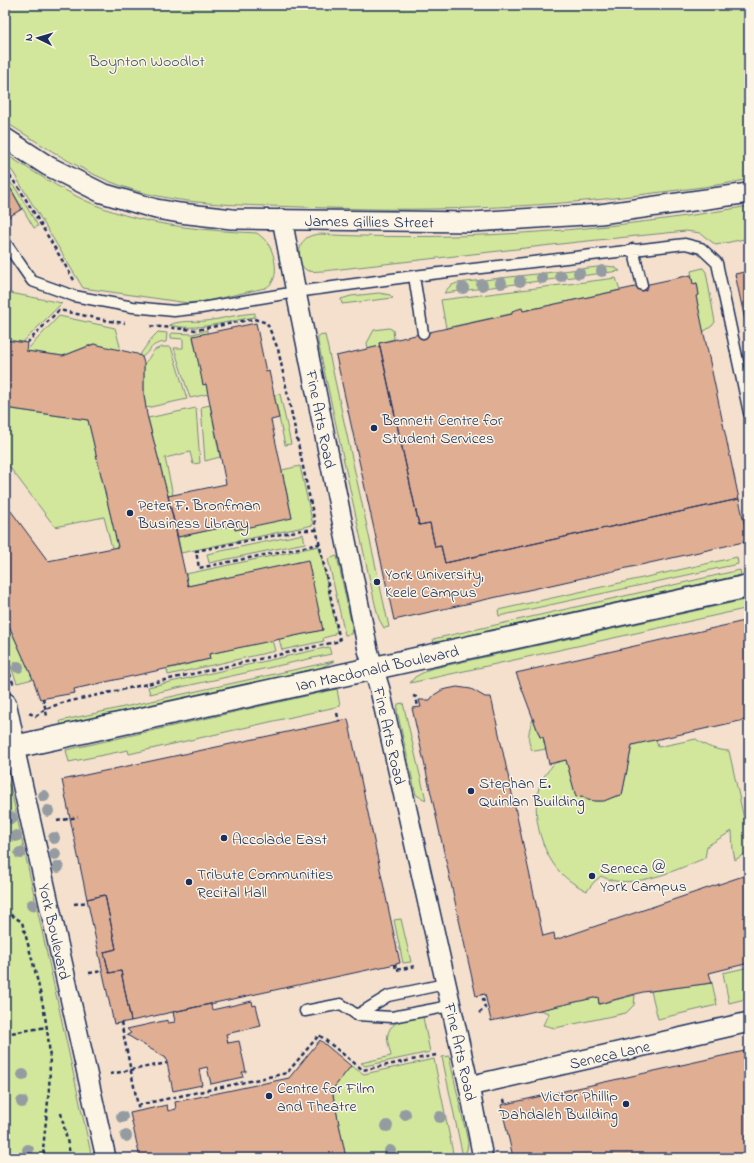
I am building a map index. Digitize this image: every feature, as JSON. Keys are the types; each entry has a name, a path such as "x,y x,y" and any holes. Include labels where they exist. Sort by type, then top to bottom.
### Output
{"street":[{"name":"James Gillies Street","path":"5,138 48,166 102,193 156,209 232,219 472,222 536,219 600,214 749,193"},
{"name":"Fine Arts Road","path":"282,219 365,636 380,690 469,1086 483,1158"},
{"name":"Ian Macdonald Boulevard","path":"10,748 749,586"},
{"name":"York Boulevard","path":"10,697 10,748 106,1158"},
{"name":"Seneca Lane","path":"469,1086 749,1022"}],"lane":[{"path":"5,242 32,281 74,296 133,307 174,311 414,276 685,244 701,248 717,263 749,413"},
{"path":"633,249 642,285"},
{"path":"414,276 423,333"},
{"path":"357,1015 388,996 445,984"},
{"path":"305,1012 341,1004 357,1015 392,1017 450,1006"}],"path":[{"path":"5,170 19,188 76,284"},
{"path":"27,343 59,310 109,321 131,324"},
{"path":"28,712 36,716 45,709 70,701 340,641 278,350 267,323 254,319 196,330 146,325"},
{"path":"316,530 302,530 196,551 199,568 319,544"},
{"path":"5,660 10,697"},
{"path":"413,696 416,698 418,707"},
{"path":"43,698 47,716"},
{"path":"337,713 339,721"},
{"path":"58,822 78,817"},
{"path":"74,904 88,902"},
{"path":"5,911 22,922 45,1014 49,1048 49,1086 43,1150 45,1158"},
{"path":"395,964 396,970 416,966"},
{"path":"89,973 103,971"},
{"path":"479,1013 485,1008 482,994"},
{"path":"121,1022 139,1111"},
{"path":"5,1034 47,1027"},
{"path":"138,1105 288,1073 319,1035 363,1070 436,1055"},
{"path":"110,1074 167,1063"},
{"path":"504,1099 505,1104"},
{"path":"62,1113 72,1158"}],"shaded area":[{"name":"York University, Keele Campus","path":"5,5 749,5 749,1158 5,1158"}],"green space":[{"name":"Boynton Woodlot","path":"5,5 749,5 749,179 726,184 566,203 478,208 389,209 239,205 177,200 157,196 119,185 85,170 5,122"},
{"path":"5,154 74,195 126,215 169,225 257,233 270,247 274,258 275,276 273,281 265,288 207,301 188,303 83,288 13,172 5,163"},
{"path":"5,177 16,189 38,226 34,228 11,189 5,183"},
{"path":"749,206 749,238 716,245 700,233 686,231 314,272 305,269 302,266 299,257 302,243 308,237 317,234 437,236 541,232 646,222"},
{"path":"606,266 614,267 620,271 444,293 450,286 457,283"},
{"path":"703,268 706,272 715,322 703,332 696,296 699,295 697,283 693,284 691,271"},
{"path":"616,278 620,290 446,328 441,300"},
{"path":"5,292 62,303 23,342 5,340"},
{"path":"379,293 390,295 393,298 342,304 341,299 351,296"},
{"path":"255,313 255,317 201,327 179,327 169,325 178,322 206,321"},
{"path":"59,316 115,328 120,346 119,350 93,344 63,356 26,351"},
{"path":"389,328 393,330 394,339 379,343 380,346 368,349 367,343 374,330"},
{"path":"207,330 207,333 193,337 203,384 206,384 208,394 190,398 174,348 183,348 183,339 171,338 171,333 193,334"},
{"path":"158,332 167,333 166,342 157,344 142,357 139,356 152,338"},
{"path":"325,335 389,627 384,628 379,619 375,604 318,342 318,336"},
{"path":"163,347 171,347 187,399 146,408 144,395 144,363 155,350"},
{"path":"280,394 291,444 285,445 274,395"},
{"path":"210,405 220,457 205,461 201,407"},
{"path":"5,408 88,420 118,547 112,548 104,517 55,527 5,461"},
{"path":"196,408 200,463 193,464 190,452 165,458 173,495 168,496 148,418"},
{"path":"300,466 313,525 181,553 178,537 234,525 292,518 282,470"},
{"path":"303,534 305,543 209,563 207,554"},
{"path":"319,546 337,632 334,633 334,635 323,638 324,641 282,650 279,639 322,630 307,561 188,586 186,574"},
{"path":"337,556 352,627 351,634 345,635 328,559"},
{"path":"737,557 738,564 499,616 498,610"},
{"path":"740,570 741,575 434,643 433,639"},
{"path":"749,599 749,608 410,683 415,677 430,669"},
{"path":"5,617 33,679 17,683 5,651"},
{"path":"272,640 275,651 168,675 167,669 210,659 209,654"},
{"path":"329,647 331,654 150,694 148,687"},
{"path":"334,661 320,668 61,725 60,721"},
{"path":"337,689 340,706 129,754 128,750 69,762 66,750"},
{"path":"403,703 426,800 416,795 397,711 398,704"},
{"path":"533,719 540,737 543,737 546,749 535,751 532,750 530,746 529,734"},
{"path":"656,739 658,747 696,739 711,748 729,751 749,841 749,851 735,860 732,831 707,846 705,858 684,867 638,881 615,881 601,876 587,891 572,882 559,871 545,849 540,836 536,808 537,794 541,782 554,763 566,760 576,796 594,801 600,801 622,795 632,745"},
{"path":"5,778 11,790 92,1158 5,1158"},
{"path":"401,919 411,962 403,963 394,920"},
{"path":"749,967 749,998 729,1003 723,973"},
{"path":"712,983 717,1005 658,1019 651,991"},
{"path":"635,995 634,1005 626,1013 555,1028 543,1025 549,1013 539,1010 598,997 599,1004"},
{"path":"423,1017 430,1052 365,1066 361,1063 391,1056 387,1039 393,1025 407,1019"},
{"path":"449,1056 468,1142 467,1150 463,1157 442,1057"},
{"path":"434,1059 454,1158 361,1158 360,1156 346,1158 332,1090 351,1066 364,1074"}],"building":[{"path":"5,183 11,189 22,209 5,219"},
{"path":"749,271 749,339 735,274"},
{"path":"691,275 693,284 697,283 699,295 696,296 739,499 445,563 441,546 435,547 430,523 419,525 379,343 512,314 512,311 522,308 523,311"},
{"path":"256,323 266,372 269,371 279,418 271,420 292,518 235,530 234,525 178,537 168,496 226,484 206,384 203,385 193,336"},
{"path":"5,340 27,343 26,351 63,356 94,344 137,354 142,357 144,363 144,395 147,415 168,496 188,586 308,560 323,630 209,654 210,659 74,689 75,693 40,699 33,679 5,617 5,503 48,561 118,547 88,420 5,408"},
{"name":"Bennett Centre for Student Services","path":"380,346 419,525 430,523 435,547 441,546 445,563 739,499 748,541 394,620 336,356"},
{"name":"Stephan E. Quinlan Building","path":"749,620 749,719 632,745 622,795 604,801 588,800 582,796 576,797 566,760 549,764 543,737 540,737 516,673"},
{"name":"Stephan E. Quinlan Building","path":"457,687 471,689 485,697 491,697 543,936 554,933 555,940 749,874 749,963 709,973 712,983 643,992 599,1004 598,997 491,1021 485,994 476,996 412,708 421,707 419,700 430,700 434,695 442,690"},
{"name":"Accolade East","path":"348,719 400,963 131,1021 121,971 109,973 104,952 116,949 105,895 87,899 62,780"},
{"path":"105,895 116,949 104,952 109,973 121,971 131,1021 114,1024 87,899"},
{"path":"252,1001 253,1006 256,1005 261,1026 226,1034 228,1043 239,1041 246,1072 242,1072 243,1077 211,1084 207,1067 199,1069 202,1085 173,1091 166,1058 127,1035 131,1033 127,1029 168,1020 168,1023 175,1022 173,1012 211,1004 212,1010"},
{"name":"Centre for Film and Theatre","path":"320,1040 351,1066 332,1090 346,1158 140,1158 130,1113 167,1105 168,1111 176,1109 175,1102 289,1078"},
{"name":"Victor Phillip Dahdaleh Building","path":"749,1050 749,1158 509,1158 513,1157 501,1105"}],"place":[{"name":"Bennett Centre for Student Services","path":"374,428"},
{"name":"Peter F. Bronfman Business Library","path":"130,513"},
{"name":"York University, Keele Campus","path":"377,582"},
{"name":"Stephan E. Quinlan Building","path":"471,791"},
{"name":"Accolade East","path":"224,838"},
{"name":"Seneca @ York Campus","path":"592,876"},
{"name":"Tribute Communities Recital Hall","path":"189,882"},
{"name":"Centre for Film and Theatre","path":"269,1096"},
{"name":"Victor Phillip Dahdaleh Building","path":"626,1104"}]}
